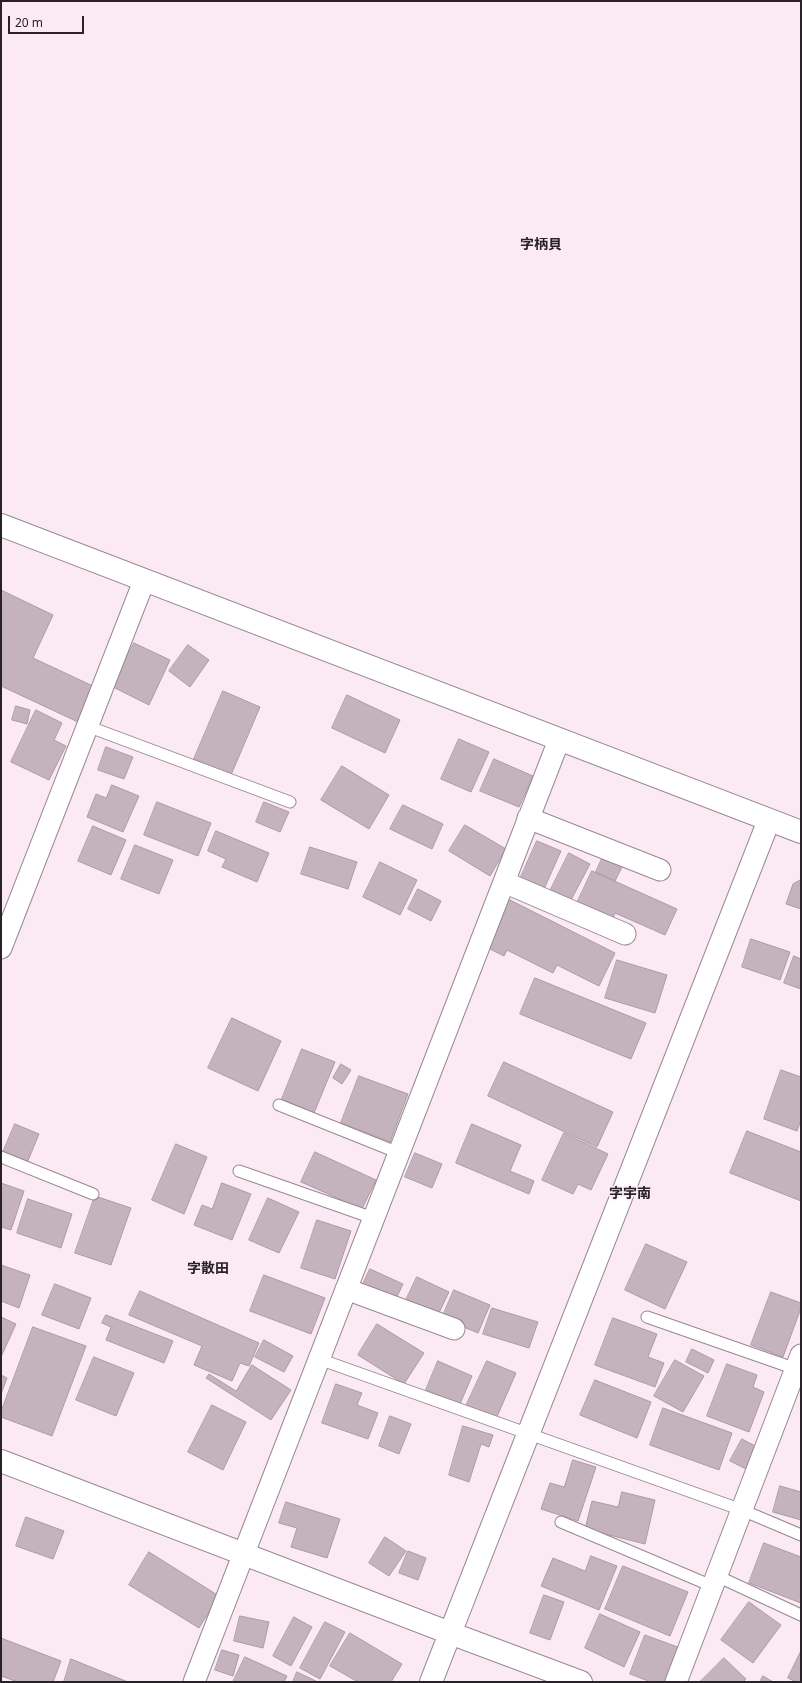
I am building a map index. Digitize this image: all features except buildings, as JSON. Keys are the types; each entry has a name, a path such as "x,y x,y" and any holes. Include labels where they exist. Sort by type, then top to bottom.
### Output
{"street":[{"path":"1,525 801,832"},
{"path":"1,948 144,581"},
{"path":"194,1682 559,740"},
{"path":"528,818 660,870"},
{"path":"431,1682 530,1433 769,820"},
{"path":"504,882 625,934"},
{"path":"346,1289 454,1329"},
{"path":"676,1682 799,1365"},
{"path":"1,1461 581,1682"}],"lane":[{"path":"87,726 290,802"},
{"path":"279,1105 399,1153"},
{"path":"1,1157 93,1194"},
{"path":"239,1172 374,1218"},
{"path":"646,1317 799,1365"},
{"path":"319,1358 742,1510 801,1535"},
{"path":"560,1522 801,1615"}],"district":[{"name":"字柄貝","path":"541,245"},
{"name":"字宇南","path":"630,1194"},
{"name":"字散田","path":"208,1269"}]}
